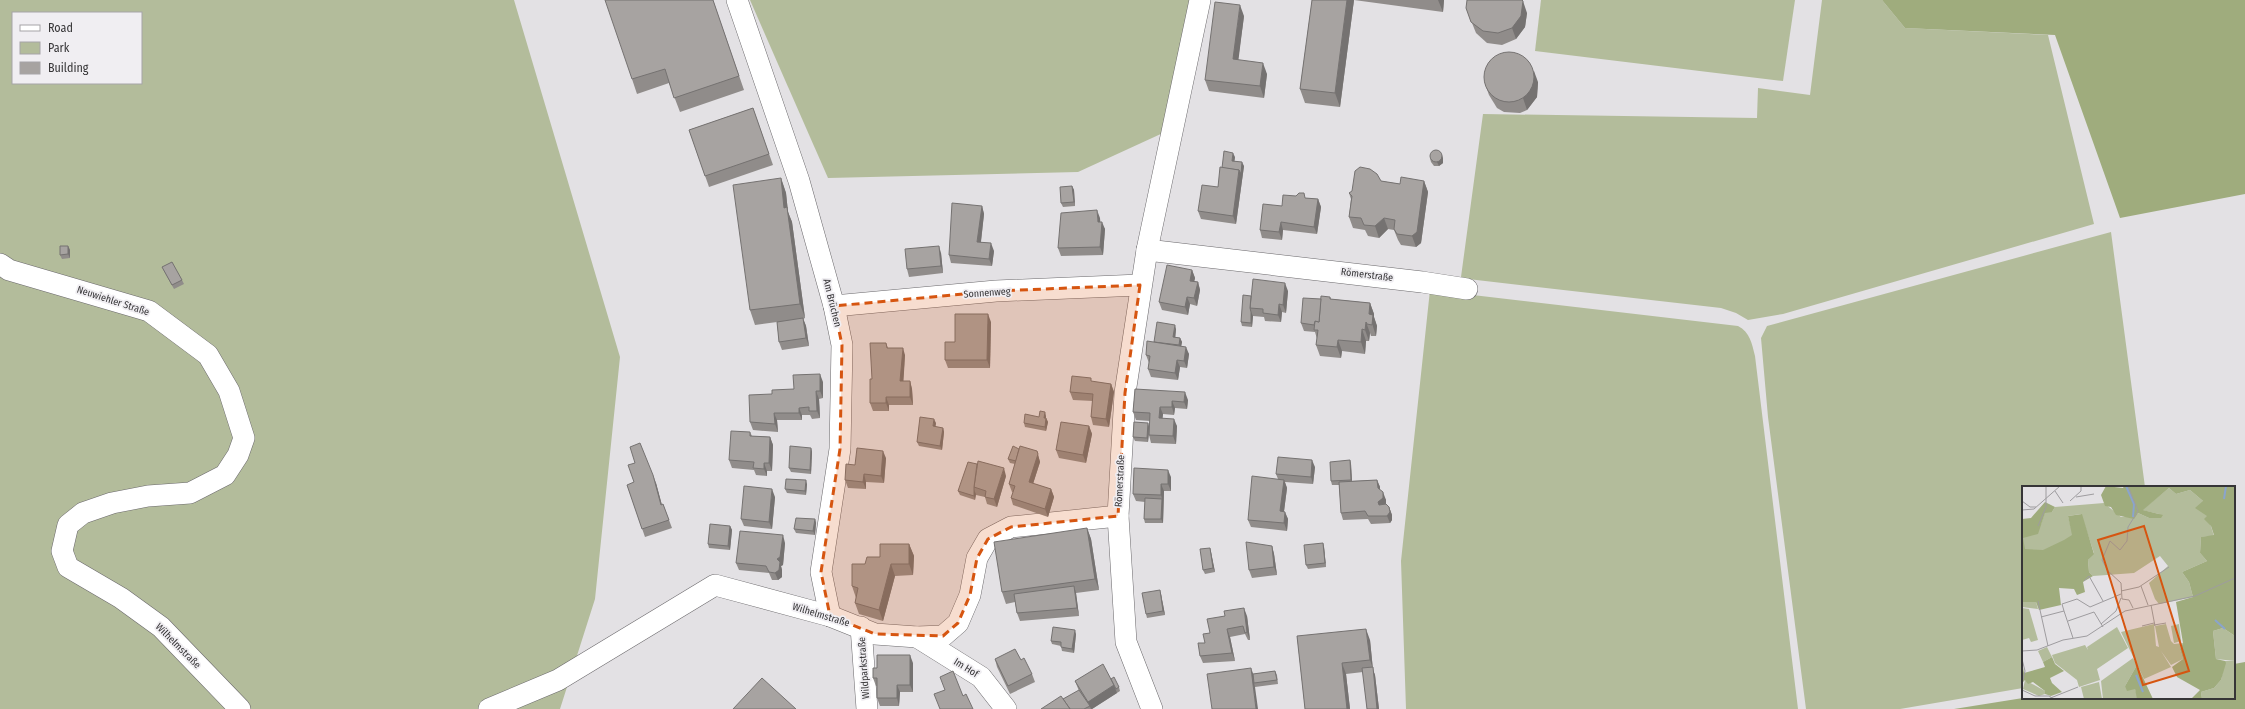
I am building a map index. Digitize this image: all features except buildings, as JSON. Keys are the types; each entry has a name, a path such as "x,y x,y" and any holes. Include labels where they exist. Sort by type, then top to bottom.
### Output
{"street":[{"name":"Am Brüchen","path":"737,0 799,181 834,306 842,345 840,449 820,572 830,616"},
{"name":"Römerstraße","path":"1152,709 1126,642 1118,516 1125,393 1140,285 1200,0"},
{"name":"Römerstraße","path":"1147,250 1422,282 1467,290"},
{"name":"Neuwiehler Straße","path":"0,264 9,270 149,311 208,355 229,391 244,438 238,455 225,475 190,493 148,496 112,503 83,513 68,526 62,551 68,568"},
{"name":"Sonnenweg","path":"834,306 996,291 1140,285"},
{"name":"Wilhelmstraße","path":"489,709 558,680 715,585 830,616 861,627 875,634 917,637 943,636 958,623 970,595 976,558 988,539 1011,527 1118,516"},
{"name":"Wilhelmstraße","path":"68,568 121,598 161,627 240,709"},
{"name":"Wildparkstraße","path":"861,627 867,709"},
{"name":"Im Hof","path":"917,637 981,677 1006,709"}],"highlighted area":[{"path":"1140,285 1125,393 1118,516 1011,527 988,539 977,558 970,595 958,623 943,636 875,634 830,616 821,572 840,449 842,345 834,306 996,291"}],"green space":[{"path":"0,0 514,0 620,357 595,599 560,709 0,709"},
{"path":"750,0 1197,0 1176,127 1078,172 828,178"},
{"path":"1541,0 1795,0 1783,81 1535,51"},
{"path":"1822,0 1882,0 1905,28 2048,35 2094,224 1783,314 1748,320 1736,313 1721,308 1461,277 1483,114 1757,118 1758,88 1810,95"},
{"path":"1882,0 2245,0 2245,194 2120,218 2055,35 1905,28"},
{"path":"2111,232 2145,486 2022,486 2022,688 1900,709 1806,709 1768,417 1761,338 1767,326"},
{"path":"1430,290 1738,326 1748,335 1755,356 1798,709 1406,709 1401,561"},
{"path":"2245,662 2245,709 1954,709 2022,698 2235,699 2235,664"}]}
